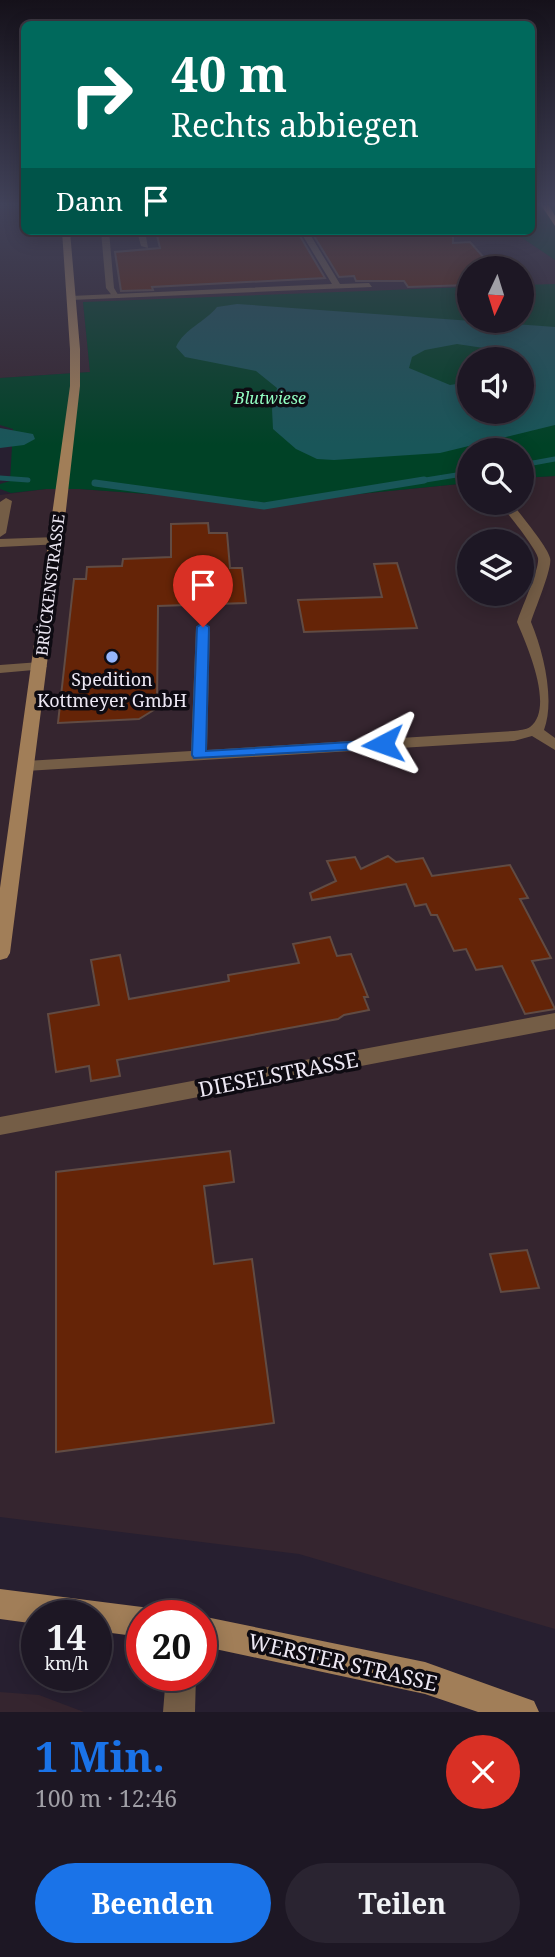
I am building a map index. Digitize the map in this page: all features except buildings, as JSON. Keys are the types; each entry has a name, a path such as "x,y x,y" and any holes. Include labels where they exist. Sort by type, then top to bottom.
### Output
{"main road":[{"name":"BRÜCKENSTRASSE","path":"0,953 57,541 76,370 70,285"},
{"path":"0,1604 21,1607"},
{"name":"WERSTER STRASSE","path":"217,1634 425,1678 523,1712"}],"street":[{"path":"110,285 117,296"},
{"path":"71,298 369,285"},
{"path":"0,533 6,501"},
{"path":"26,766 514,736 535,731 546,719 552,701 549,682 524,622 535,587 543,572 544,557 514,515"},
{"path":"0,543 57,541"},
{"path":"199,755 203,627"},
{"path":"0,669 40,666"},
{"path":"535,731 555,745"},
{"name":"DIESELSTRASSE","path":"0,1126 555,1021"},
{"path":"179,1712 180,1691"}],"shaded area":[{"path":"0,285 457,285 457,310 83,302 90,372 0,378"},
{"path":"534,285 555,285 555,309 534,309"},
{"path":"237,304 457,320 457,333 534,333 534,325 555,327 555,425 502,438 457,438 457,449 440,453 317,459 296,449 273,429 272,409 277,388 256,371 185,357 176,347 184,335 217,307"},
{"path":"0,428 33,434 35,439 24,445 0,448"},
{"path":"555,476 555,1629 299,1554 0,1517 0,495 46,489 80,489 269,503 457,484 457,515 534,515 534,477"},
{"path":"0,1692 39,1695 84,1712 0,1712"}],"green space":[{"name":"Blutwiese","path":"534,285 555,285 555,476 534,477 534,438 457,438 457,484 269,503 80,489 11,493 0,489 0,484 10,481 13,429 0,425 0,378 90,372 83,302 457,287 457,333 534,333"}],"waterway":[{"path":"534,463 555,459"},
{"path":"413,482 457,475"},
{"path":"0,478 28,480"},
{"path":"95,483 264,506 424,480"}],"place":[{"name":"Spedition Kottmeyer GmbH","path":"112,657"}],"route":[{"path":"203,627 199,755 383,744"}]}
